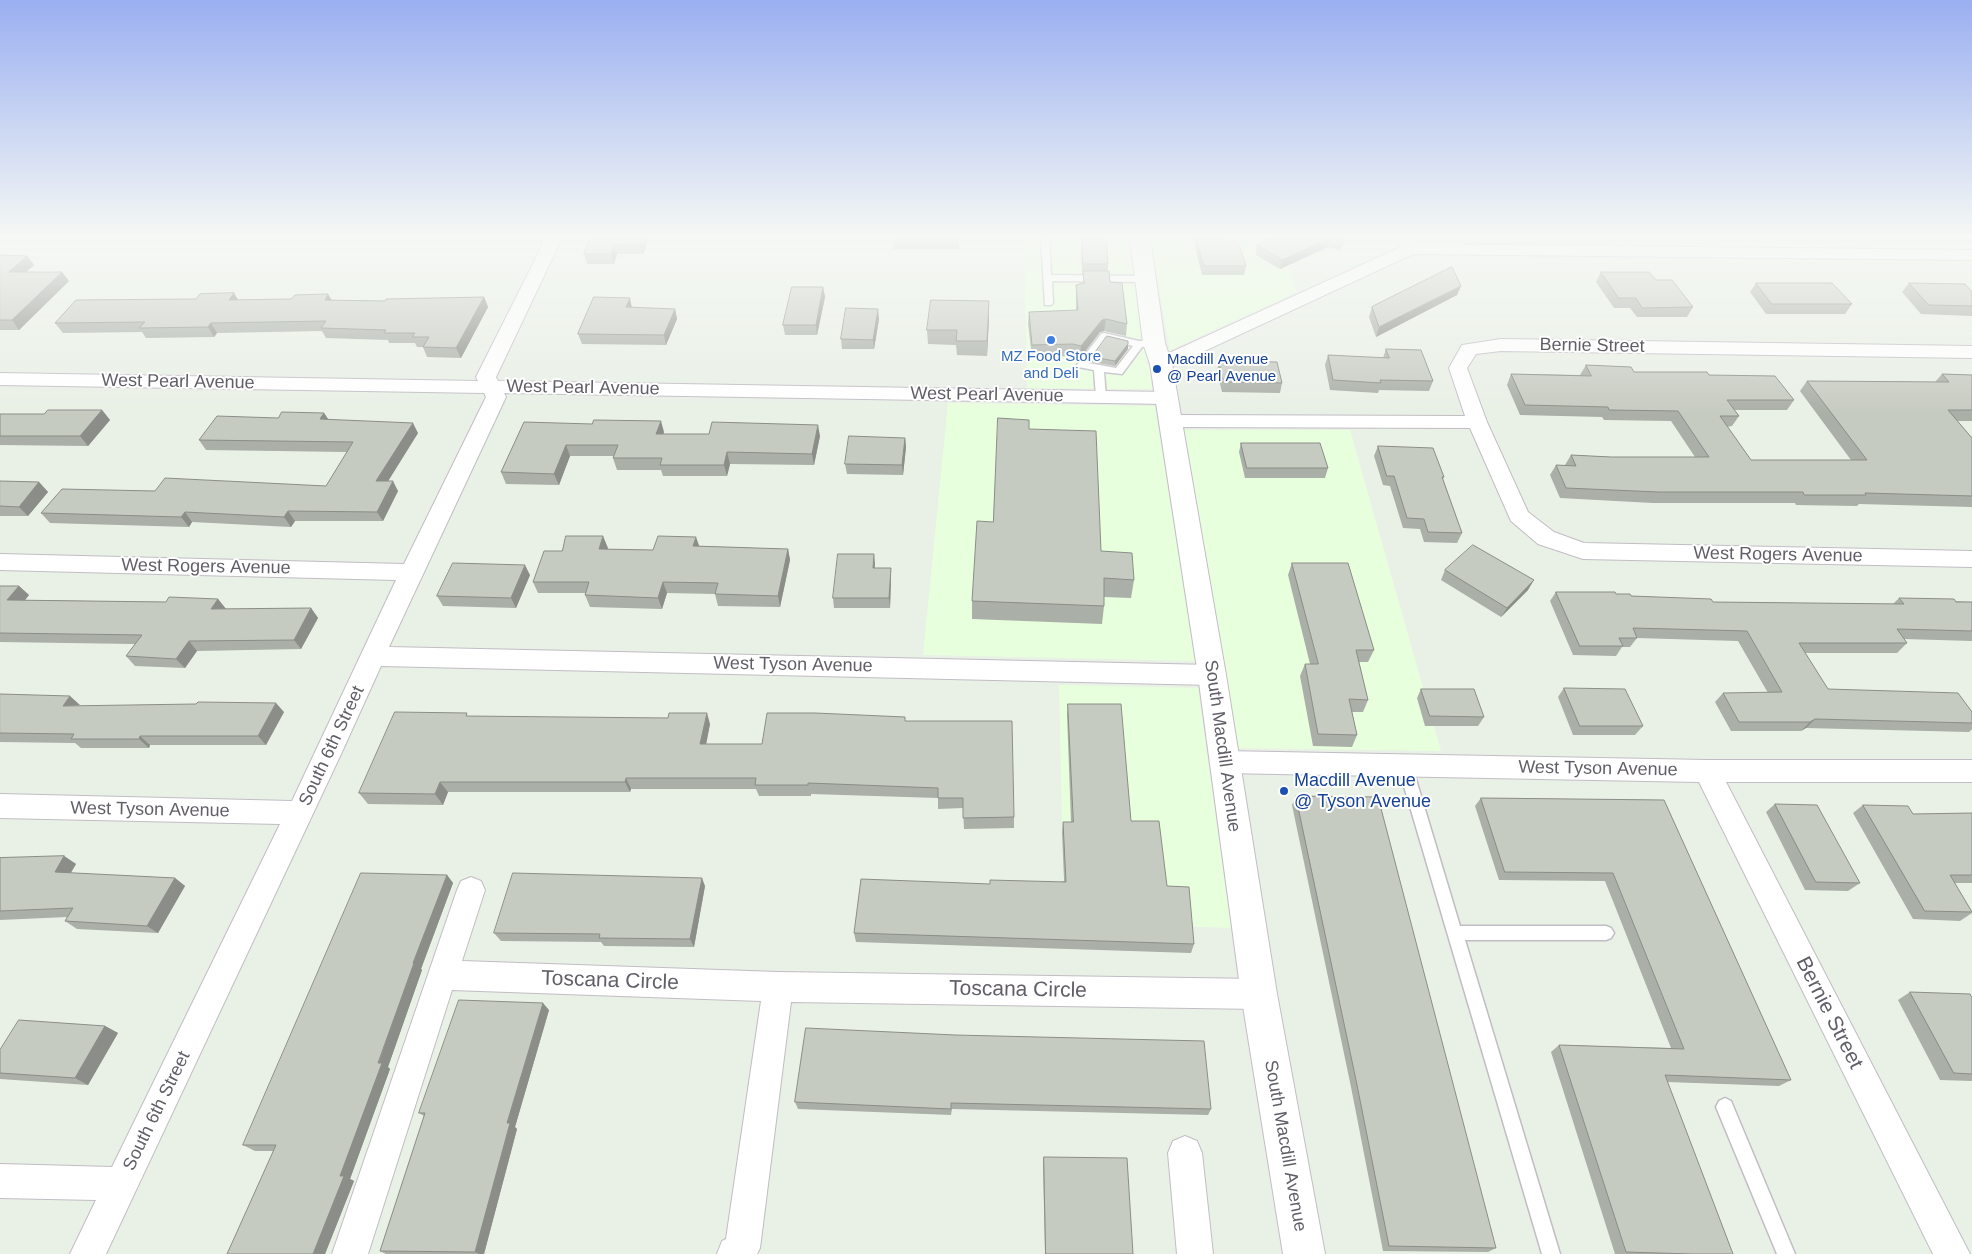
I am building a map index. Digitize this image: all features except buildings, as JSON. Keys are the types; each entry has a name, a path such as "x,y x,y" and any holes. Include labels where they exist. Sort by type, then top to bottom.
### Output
{"street":[{"name":"South 6th Street","path":"88,1254 300,813 374,656 411,572 496,396 486,378 526,297"},
{"name":"South Macdill Avenue","path":"1148,297 1151,350 1167,409 1212,675 1259,994 1304,1254"},
{"path":"1151,350 1281,297"},
{"name":"Bernie Street","path":"1583,551 1546,538 1519,516 1477,422 1458,368 1469,349 1501,345 1972,352"},
{"name":"West Pearl Avenue","path":"0,379 1102,397 1167,409 1477,422"},
{"name":"West Rogers Avenue","path":"1583,551 1972,559"},
{"name":"West Rogers Avenue","path":"0,562 411,572"},
{"name":"West Tyson Avenue","path":"374,656 1212,675"},
{"name":"West Tyson Avenue","path":"1224,762 1707,771 1972,771"},
{"name":"Bernie Street","path":"1707,771 1952,1254"},
{"name":"West Tyson Avenue","path":"0,806 300,813"},
{"path":"350,1254 471,890"},
{"name":"Toscana Circle","path":"442,975 778,987 1259,994"},
{"path":"735,1254 742,1248 778,987"},
{"path":"1185,1153 1195,1254"},
{"path":"0,1181 122,1184"}],"lane":[{"path":"1048,297 1048,303"},
{"path":"1104,336 1151,350 1118,372 1082,366 1104,336"},
{"path":"1099,369 1102,397"},
{"path":"1405,766 1551,1254"},
{"path":"1456,934 1606,934"},
{"path":"1725,1107 1786,1254"}],"shaded area":[{"path":"1025,297 1139,297 1149,360 1145,362 1150,366 1152,389 1027,388"},
{"path":"1160,297 1287,297 1170,350"},
{"path":"948,403 1155,406 1195,661 923,655"},
{"path":"1183,430 1350,430 1441,751 1238,748"},
{"path":"1059,685 1198,688 1231,928 1064,922"}],"place":[{"name":"MZ Food Store and Deli","path":"1051,340"},
{"name":"Macdill Avenue @ Pearl Avenue","path":"1157,369"},
{"name":"Macdill Avenue @ Tyson Avenue","path":"1284,791"}]}
